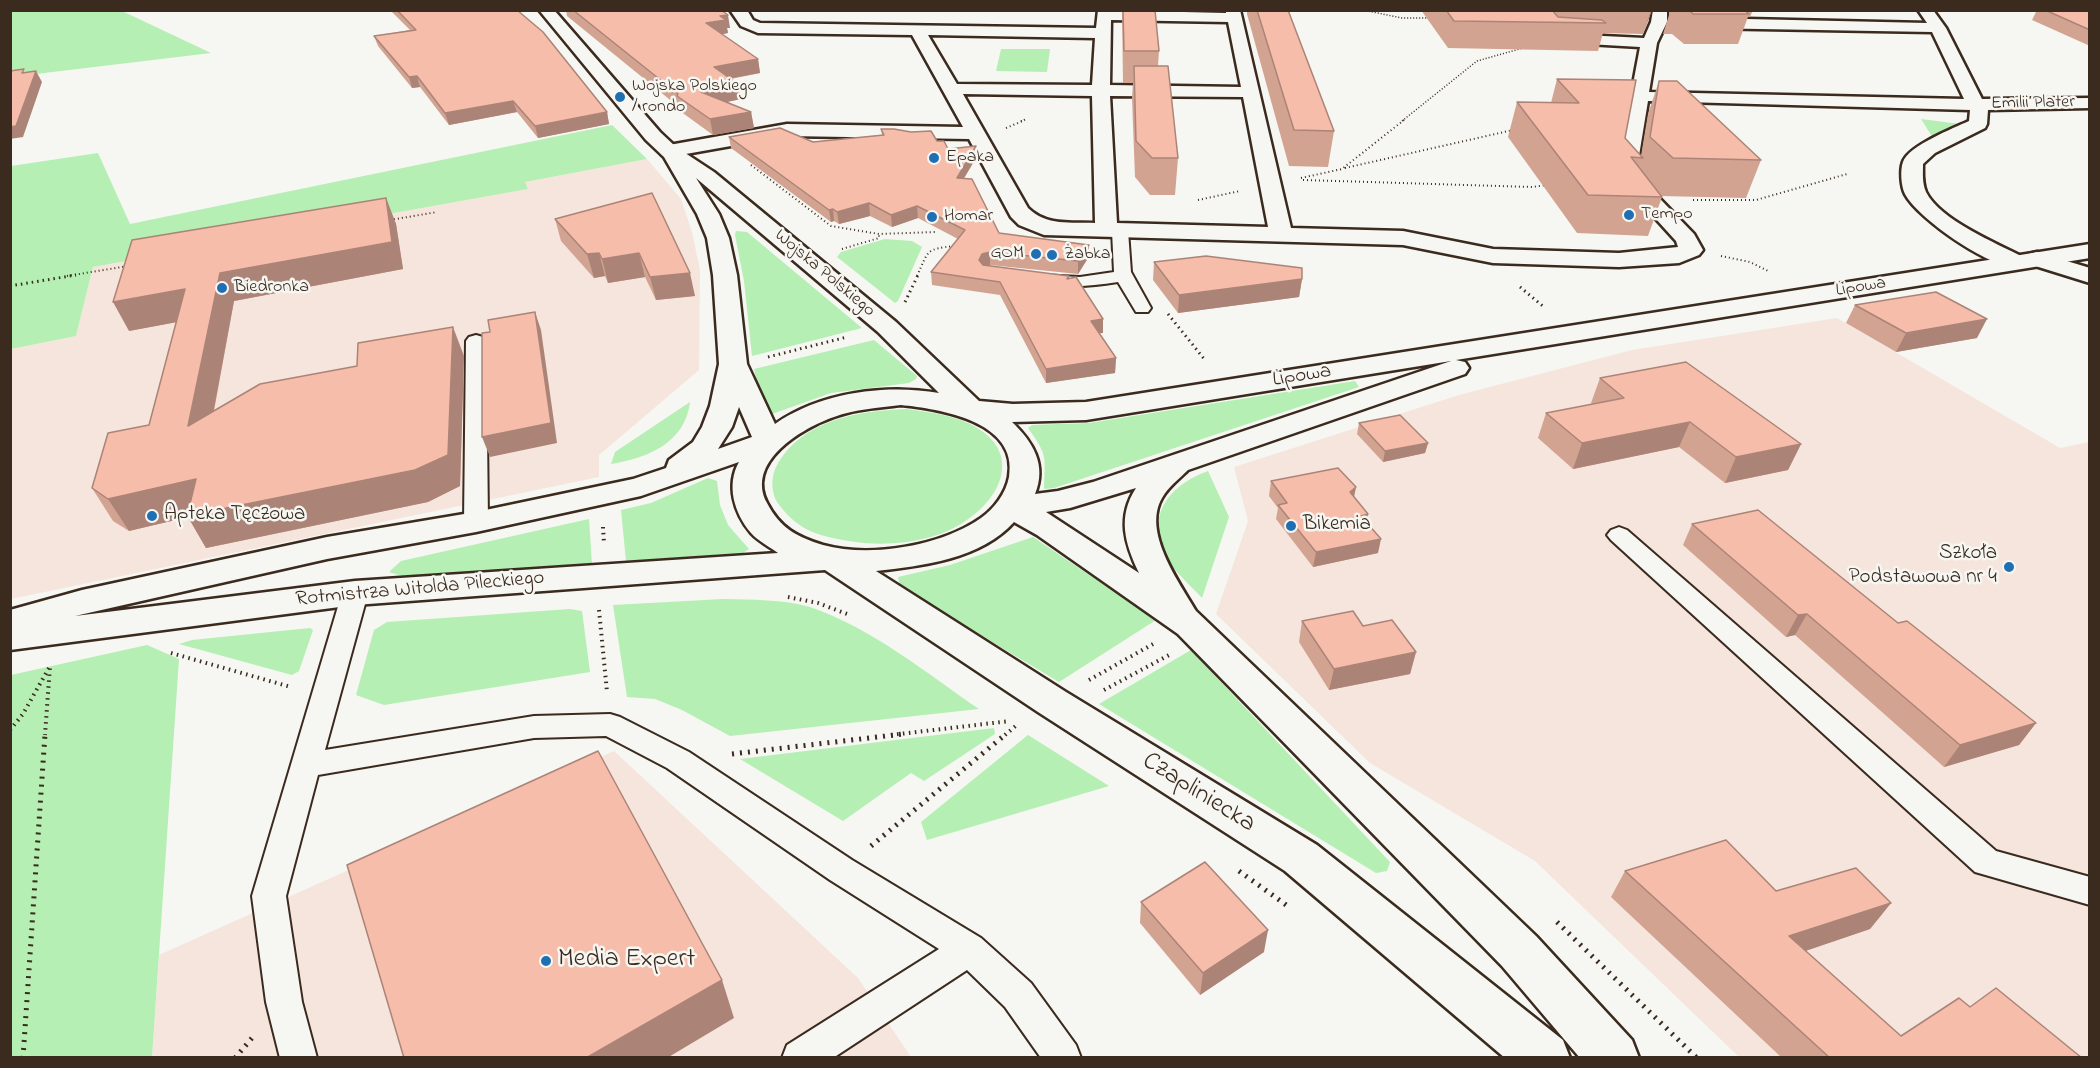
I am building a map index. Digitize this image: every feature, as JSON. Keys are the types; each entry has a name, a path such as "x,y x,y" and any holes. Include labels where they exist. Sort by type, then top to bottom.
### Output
{"street":[{"name":"Wojska Polskiego","path":"546,10 653,136 669,151 707,176 887,327 970,409"},
{"path":"737,10 746,23 758,28 922,32 945,24 1234,14 1281,234"},
{"path":"1532,10 1558,39 1649,43"},
{"path":"1925,10 1938,27 1980,113 1978,124 1928,149 1913,162 1912,181 1916,193 1926,206 1949,225 2026,261 2090,276"},
{"path":"922,32 920,35 953,89 974,133 1019,212 1044,228 1403,238 1479,254 1618,260 1679,256 1691,250 1686,239 1626,175 1649,43 1668,19 1938,27"},
{"path":"1104,20 1101,90 1106,225 1114,231"},
{"path":"953,89 1251,92"},
{"name":"Emilii Plater","path":"1641,96 1669,99 1977,105 2090,103"},
{"path":"669,151 787,130 974,133"},
{"name":"Wojska Polskiego","path":"669,151 708,214 718,238 725,275 733,364 770,441"},
{"name":"Lipowa","path":"970,409 1013,413 1086,411 2090,250"},
{"name":"Lipowa","path":"1012,507 1081,495 1466,365 1632,325"},
{"path":"642,487 678,467 704,448 711,439 727,396 733,364"},
{"path":"901,397 937,400 970,409 997,422 1015,440 1025,461 1024,484 1012,507 988,528 955,546 925,554 872,561 831,558 794,547 767,530 750,508 746,485 753,462 770,441 795,423 828,409 864,400 901,397"},
{"path":"10,622 82,602 327,548 476,522 642,487 770,441"},
{"path":"1171,636 1153,564 1140,529 1143,504 1155,486 1178,463"},
{"path":"1012,507 1049,528 1118,576 1171,636 1455,890 1519,951 1614,1058"},
{"name":"Rotmistrza Witolda Pileckiego","path":"10,637 356,593 776,564 831,558"},
{"name":"Czapliniecka","path":"831,558 1067,711 1301,858 1545,1058"}],"lane":[{"path":"1114,231 1125,283 1142,308"},
{"path":"1025,276 1071,282 1097,281 1123,276"},
{"path":"476,341 476,522"},
{"path":"1619,536 1986,862 2090,891"},
{"path":"299,1058 284,1002 269,896 324,696 356,593"},
{"path":"306,765 534,727 610,725 678,760 841,870 969,949 1018,995 1063,1058"},
{"path":"800,1058 969,949"}],"path":[{"path":"1363,10 1402,18 1437,18"},
{"path":"1342,169 1477,61 1558,39"},
{"path":"1519,129 1293,180 1532,187 1554,184"},
{"path":"744,160 831,226 879,234 936,232"},
{"path":"1645,197 1729,202 1756,200 1847,174"},
{"path":"380,222 437,212"},
{"path":"835,252 879,238 879,234"},
{"path":"905,302 929,251 933,248 957,245"},
{"path":"1691,250 1749,262 1769,272"},
{"path":"10,286 137,264"},
{"path":"1167,313 1207,363"},
{"path":"766,357 855,335"},
{"path":"603,526 605,550"},
{"path":"784,597 818,603 858,618"},
{"path":"598,600 610,725"},
{"path":"1083,683 1171,636"},
{"path":"1098,693 1171,636"},
{"path":"170,652 324,696"},
{"path":"40,668 61,664"},
{"path":"10,730 50,666"},
{"path":"23,1058 50,666"},
{"path":"678,760 1023,719 841,870"},
{"path":"1232,866 1290,908"}],"shaded area":[{"path":"647,159 681,199 692,232 700,270 699,370 599,455 599,477 11,599 11,349 76,336 93,267 528,189 525,182"},
{"path":"1837,318 2060,448 2089,442 2089,1057 1739,1057 1535,861 1370,763 1216,614 1248,521 1234,467 1459,395 1632,350"},
{"path":"614,751 858,978 911,1057 152,1058 159,955"}],"green space":[{"path":"10,11 122,11 211,53 11,77"},
{"path":"1001,49 1050,49 1047,72 996,71"},
{"path":"1921,119 1960,124 1933,138"},
{"path":"612,125 647,159 525,182 528,189 93,267 76,336 11,349 11,166 98,153 130,224"},
{"path":"736,231 747,232 862,328 752,356"},
{"path":"885,239 912,241 922,247 898,301 895,303 837,257 841,252"},
{"path":"874,340 917,376 916,379 909,383 831,393 772,414 758,386 754,369"},
{"path":"1355,381 1359,387 1054,488 1044,489 1044,457 1028,428 1032,425 1089,423"},
{"path":"690,402 687,416 673,438 651,453 611,464 615,452"},
{"path":"906,409 945,415 968,423 986,434 997,446 1002,460 1002,474 988,501 976,513 945,532 927,538 889,544 851,541 815,533 798,524 781,507 775,498 773,489 774,471 787,451 800,438 832,421 850,416"},
{"path":"1208,471 1229,517 1202,598 1168,560 1161,545 1158,530 1159,517 1171,495 1181,485"},
{"path":"708,478 717,481 720,505 728,525 749,549 743,553 626,561 621,510 651,503"},
{"path":"589,519 592,565 402,576 389,572 401,561"},
{"path":"1033,537 1156,620 1059,682 900,587 898,577 950,565"},
{"path":"723,599 789,603 810,607 833,616 898,652 979,709 730,736 682,710 655,699 627,697 613,605"},
{"path":"570,609 582,611 590,672 384,705 356,695 374,630 387,622"},
{"path":"310,628 313,630 299,671 292,675 179,644 192,640"},
{"path":"147,645 179,659 152,1057 11,1057 11,675"},
{"path":"1191,650 1390,862 1387,871 1376,873 1099,704"},
{"path":"994,728 995,734 924,781 911,773 843,821 740,759"},
{"path":"1028,735 1109,786 927,840 921,822"}],"building":[{"path":"397,10 517,10 543,32 607,112 535,126 513,101 445,113 417,76 409,77 374,36 416,30"},
{"path":"573,10 721,10 728,15 720,16 726,20 706,23 758,59 714,67 738,84 701,92 751,112 710,119 677,96 678,94"},
{"path":"1123,10 1155,10 1159,51 1124,51"},
{"path":"1257,10 1288,10 1334,131 1294,130"},
{"path":"1446,10 1552,10 1558,17 1602,20 1606,23 1454,21"},
{"path":"1689,10 1744,10 1749,14 1693,14"},
{"path":"2045,10 2090,10 2090,30"},
{"path":"1134,66 1168,66 1178,158 1152,158 1136,141"},
{"path":"24,69 22,73 36,71 16,126 10,127 10,71"},
{"path":"1557,79 1636,80 1625,138 1643,158 1631,157 1662,197 1588,195 1517,102 1579,103"},
{"path":"1659,81 1677,81 1761,160 1673,158 1650,137"},
{"path":"780,128 813,142 884,135 881,129 894,129 911,132 931,131 937,141 944,141 948,149 976,146 957,178 972,179 999,233 1089,245 1078,261 990,252 982,254 979,260 983,265 1069,276 1067,279 1076,277 1103,319 1091,321 1116,358 1046,369 1000,282 931,272 965,230 917,206 891,215 869,203 837,212 833,209 829,210 729,137"},
{"path":"652,193 690,273 650,277 639,253 602,259 599,253 587,254 555,219"},
{"path":"386,198 392,242 220,273 188,426 260,384 357,366 358,343 453,327 448,455 415,470 187,516 196,479 108,499 92,488 108,433 149,425 185,289 113,302 132,240"},
{"path":"1206,256 1302,268 1302,279 1179,295 1154,262"},
{"path":"1936,292 1987,319 1906,333 1855,305"},
{"path":"535,312 551,423 482,437 482,333 490,332 488,320"},
{"path":"1686,362 1801,444 1736,457 1690,422 1582,443 1546,413 1624,398 1600,378"},
{"path":"1400,415 1428,443 1385,451 1359,423"},
{"path":"1338,468 1356,487 1350,492 1368,514 1361,516 1381,539 1316,552 1278,505 1287,503 1271,481"},
{"path":"1758,510 1898,623 1907,621 2036,723 1960,745 1807,614 1798,615 1692,524"},
{"path":"1353,611 1363,626 1392,620 1416,652 1334,669 1302,621"},
{"name":"Media Expert","path":"598,751 722,980 586,1058 404,1058 347,865"},
{"path":"1726,840 1776,891 1856,868 1891,903 1789,936 1901,1036 1959,998 1970,1007 1996,988 2082,1058 1830,1058 1625,871"},
{"path":"1205,862 1268,930 1203,973 1141,902"}],"place":[{"name":"Wojska Polskiego / rondo","path":"620,97"},
{"name":"Epaka","path":"934,158"},
{"name":"Tempo","path":"1629,215"},
{"name":"Homar","path":"932,217"},
{"name":"GOM","path":"1036,254"},
{"name":"Żabka","path":"1052,255"},
{"name":"Biedronka","path":"222,288"},
{"name":"Apteka Tęczowa","path":"152,516"},
{"name":"Bikemia","path":"1291,526"},
{"name":"Szkoła Podstawowa nr 4","path":"2009,567"},
{"name":"Media Expert","path":"546,961"}]}
